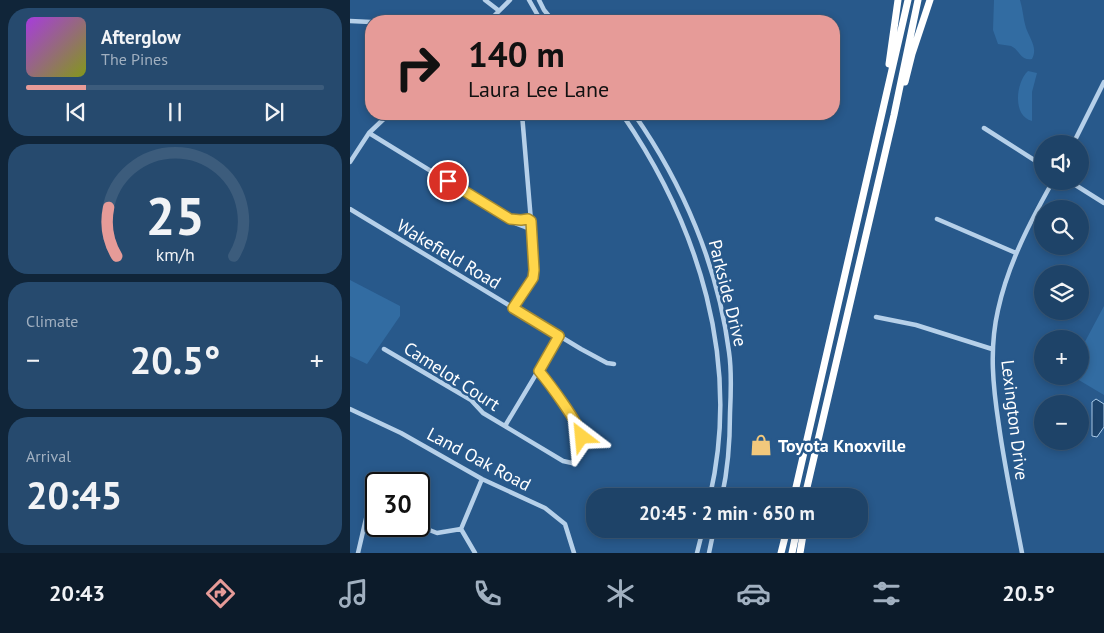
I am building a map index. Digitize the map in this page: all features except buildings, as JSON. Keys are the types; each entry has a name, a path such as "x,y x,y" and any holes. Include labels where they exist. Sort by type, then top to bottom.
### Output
{"highway":[{"path":"879,124 898,0"},
{"path":"796,488 908,0"},
{"path":"807,488 894,115 918,0"},
{"path":"894,115 930,0"},
{"path":"811,488 824,417"},
{"path":"781,553 785,538"},
{"path":"792,553 795,538"},
{"path":"800,553 802,538"}],"street":[{"path":"485,0 498,10"},
{"path":"494,15 510,0"},
{"path":"529,0 538,15"},
{"path":"539,0 548,15"},
{"path":"350,21 365,22"},
{"path":"1078,135 1104,82"},
{"path":"350,162 369,133 383,120"},
{"path":"513,308 533,278 534,270 528,221 529,208 522,120"},
{"name":"Parkside Drive","path":"627,120 666,187 694,251 709,305 720,370 719,436 711,488"},
{"name":"Parkside Drive","path":"638,120 654,142 676,182 704,247 719,300 730,352 731,369 730,436 723,488"},
{"path":"984,128 1034,160"},
{"path":"369,133 520,226 525,227"},
{"name":"Lexington Drive","path":"1022,553 994,398 992,349 998,310 1016,253 1048,190"},
{"path":"1083,190 1104,203"},
{"name":"Wakefield Road","path":"350,209 559,336 607,363 614,364"},
{"path":"510,219 528,221"},
{"path":"937,219 1016,253"},
{"path":"528,221 523,224 531,236"},
{"path":"525,227 528,221"},
{"path":"876,317 916,325 992,349"},
{"path":"505,426 559,336"},
{"name":"Camelot Court","path":"384,349 471,400 479,410 569,464 576,461 582,434 548,381 539,371"},
{"name":"Land Oak Road","path":"350,409 401,433 482,479 545,508 565,524 574,553"},
{"path":"461,529 482,479"},
{"path":"358,553 365,523"},
{"path":"430,530 437,533 461,529"},
{"path":"461,529 475,553"},
{"path":"697,553 701,538"},
{"path":"709,553 712,538"}],"shaded area":[{"path":"994,0 1020,0 1026,28 1034,47 1032,59 1022,57 1011,46 998,44 993,30"},
{"path":"1028,71 1037,73 1032,92 1032,121 1021,113 1018,98 1021,83"},
{"path":"350,280 400,306 400,316 367,364 350,356"},
{"path":"1104,306 1104,395 1087,385 1089,385 1089,334"},
{"path":"1096,399 1104,404 1104,427 1097,437 1092,436 1092,402"}],"place":[{"name":"Toyota Knoxville","path":"761,445"}],"route":[{"path":"448,181 510,219 528,219 531,221 533,278 513,308 559,336 539,371 548,381 580,430 582,437"}]}
